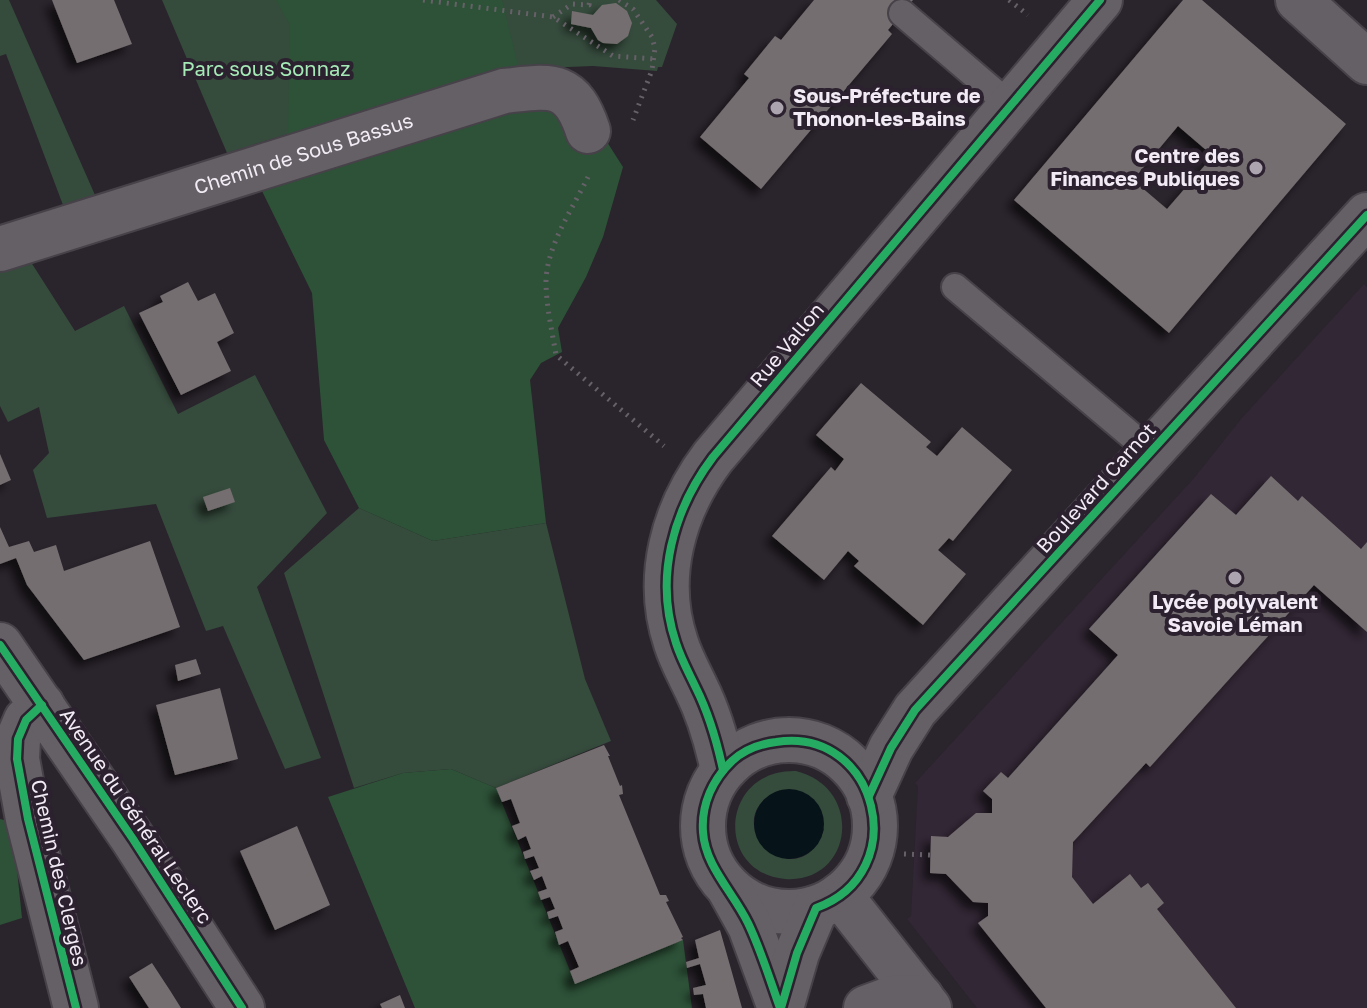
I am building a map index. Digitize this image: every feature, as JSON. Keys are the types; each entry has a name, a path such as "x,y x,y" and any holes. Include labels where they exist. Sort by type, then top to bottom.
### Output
{"street":[{"name":"Rue Vallon","path":"723,770 706,714 675,641 667,585 668,558 684,504 699,475 1100,0"},
{"path":"1298,0 1367,62"},
{"name":"Chemin de Sous Bassus","path":"0,249 504,91 528,88 564,91 574,98 581,109 588,131"},
{"name":"Boulevard Carnot","path":"869,796 891,748 915,710 1367,215"},
{"name":"Avenue du Général Leclerc","path":"0,645 133,839 242,1008"},
{"name":"Chemin des Clerges","path":"42,705 26,720 18,739 17,759 28,819 76,1008"},
{"path":"786,740 804,742 836,754 850,766 869,796 874,823 871,850 859,876 828,901 803,936 780,1008 750,926 708,857 703,831 705,805 723,770 736,758 768,743 786,740"},
{"path":"730,890 752,904 777,912 803,911 828,901"},
{"path":"828,901 925,1002"},
{"path":"866,1008 893,998 925,1002"}],"lane":[{"path":"902,13 1011,106"},
{"path":"955,287 1151,452"}],"path":[{"path":"423,0 553,17 613,56 655,59"},
{"path":"553,17 572,4 589,5 590,0"},
{"path":"619,0 633,9 646,27 655,48 655,59 634,120"},
{"path":"1009,0 1019,5"},
{"path":"588,131 594,159 590,173 554,246 547,269 556,355 699,475"},
{"path":"904,854 930,855"}],"shaded area":[{"name":"Lycée polyvalent Savoie Léman","path":"1364,284 1367,287 1367,1008 977,1008 907,919 911,916 918,786 915,783 1194,478 1241,419"},
{"path":"789,789 814,799 824,824 814,849 789,859 764,849 754,824 764,799"}],"green space":[{"path":"0,0 9,0 95,195 63,205 6,54 0,56"},
{"name":"Parc sous Sonnaz","path":"162,0 656,0 677,24 662,67 658,67 657,71 593,66 519,69 465,79 227,153"},
{"path":"276,0 502,0 519,69 593,120 623,167 603,237 586,277 558,328 562,352 541,363 530,380 546,523 433,541 359,508 324,440 312,293 261,189 288,134 290,25"},
{"path":"29,259 75,331 124,306 178,414 255,375 327,513 257,587 321,758 285,769 223,626 206,631 156,504 47,518 33,470 49,453 39,407 8,422 0,406 0,269"},
{"path":"359,508 433,541 546,523 585,679 611,741 496,788 451,769 403,773 354,788 284,573"},
{"path":"451,769 496,788 575,983 683,940 692,1008 415,1008 328,797 403,773"},
{"path":"796,771 818,781 833,796 841,814 842,833 837,852 825,867 808,876 785,879 762,873 746,859 737,842 735,822 740,803 752,786 771,775","holes":["780,790 824,829 812,850 797,858 781,857 767,848 757,835 754,819 761,803"]},
{"path":"0,819 12,822 22,918 0,925"}],"building":[{"path":"52,0 114,0 132,44 77,63"},
{"name":"Sous-Préfecture de Thonon-les-Bains","path":"814,0 913,0 888,30 892,34 761,189 700,137 749,78 744,74 775,36 781,40"},
{"name":"Centre des Finances Publiques","path":"1183,0 1202,0 1346,124 1169,333 1014,200","holes":["1178,126 1213,156 1167,209 1133,180"]},
{"path":"616,3 627,11 632,23 628,36 617,44 603,43 591,28 571,24 572,11 593,15 602,5"},
{"path":"188,282 198,301 215,293 234,333 217,342 231,371 181,395 139,313 163,302 160,296"},
{"path":"861,383 931,442 926,447 937,456 962,427 1012,470 953,541 949,538 938,550 966,574 923,625 854,566 859,561 848,551 824,580 772,536 831,467 835,471 844,459 816,435"},
{"path":"0,454 11,480 0,485"},
{"path":"1271,476 1298,501 1302,496 1361,549 1367,542 1367,632 1314,585 1150,767 1146,763 1073,842 1072,877 1093,904 1130,874 1141,888 1148,883 1164,903 1157,909 1236,1008 1046,1008 978,923 988,916 988,903 973,902 946,874 930,873 931,836 948,837 976,813 992,813 992,799 983,791 1001,772 1008,778 1118,655 1089,629 1211,494 1236,515"},
{"path":"230,488 235,502 208,511 203,497"},
{"path":"0,527 9,547 29,541 34,552 56,545 64,571 150,541 180,627 84,660 27,585 16,558 0,564"},
{"path":"196,659 201,674 178,681 175,665"},
{"path":"220,688 238,759 175,775 156,705"},
{"path":"604,745 622,785 623,794 619,795 660,895 666,895 669,901 666,902 683,940 575,984 570,971 579,967 568,941 559,945 555,932 563,929 558,916 549,919 547,912 555,909 550,897 541,900 538,892 547,889 542,876 534,880 530,871 539,868 534,856 525,859 523,852 531,849 526,836 518,840 512,826 520,823 511,799 502,802 496,788"},
{"path":"297,826 330,905 275,930 240,851"},
{"path":"720,930 742,1008 706,1008 703,994 694,995 693,988 706,985 700,964 687,968 686,962 699,958 695,940"},
{"path":"152,963 181,1008 149,1008 129,977"},
{"path":"400,995 405,1008 382,1008 380,1004"}],"cycle path":[{"path":"723,770 709,718 680,655 670,619 667,570 671,546 687,499 713,457 1100,0"},
{"path":"869,796 891,748 915,710 1367,215"},
{"path":"0,645 133,839 242,1008"},
{"path":"42,705 26,720 18,739 17,759 28,819 76,1008"},
{"path":"780,1008 748,923 709,856 703,832 704,812 719,776 742,754 776,742 811,743 839,756 859,778 871,806 873,836 865,865 847,890 816,908 797,953 781,1008"}],"place":[{"name":"Sous-Préfecture de Thonon-les-Bains","path":"777,108"},
{"name":"Centre des Finances Publiques","path":"1256,168"},
{"name":"Lycée polyvalent Savoie Léman","path":"1235,578"}]}
